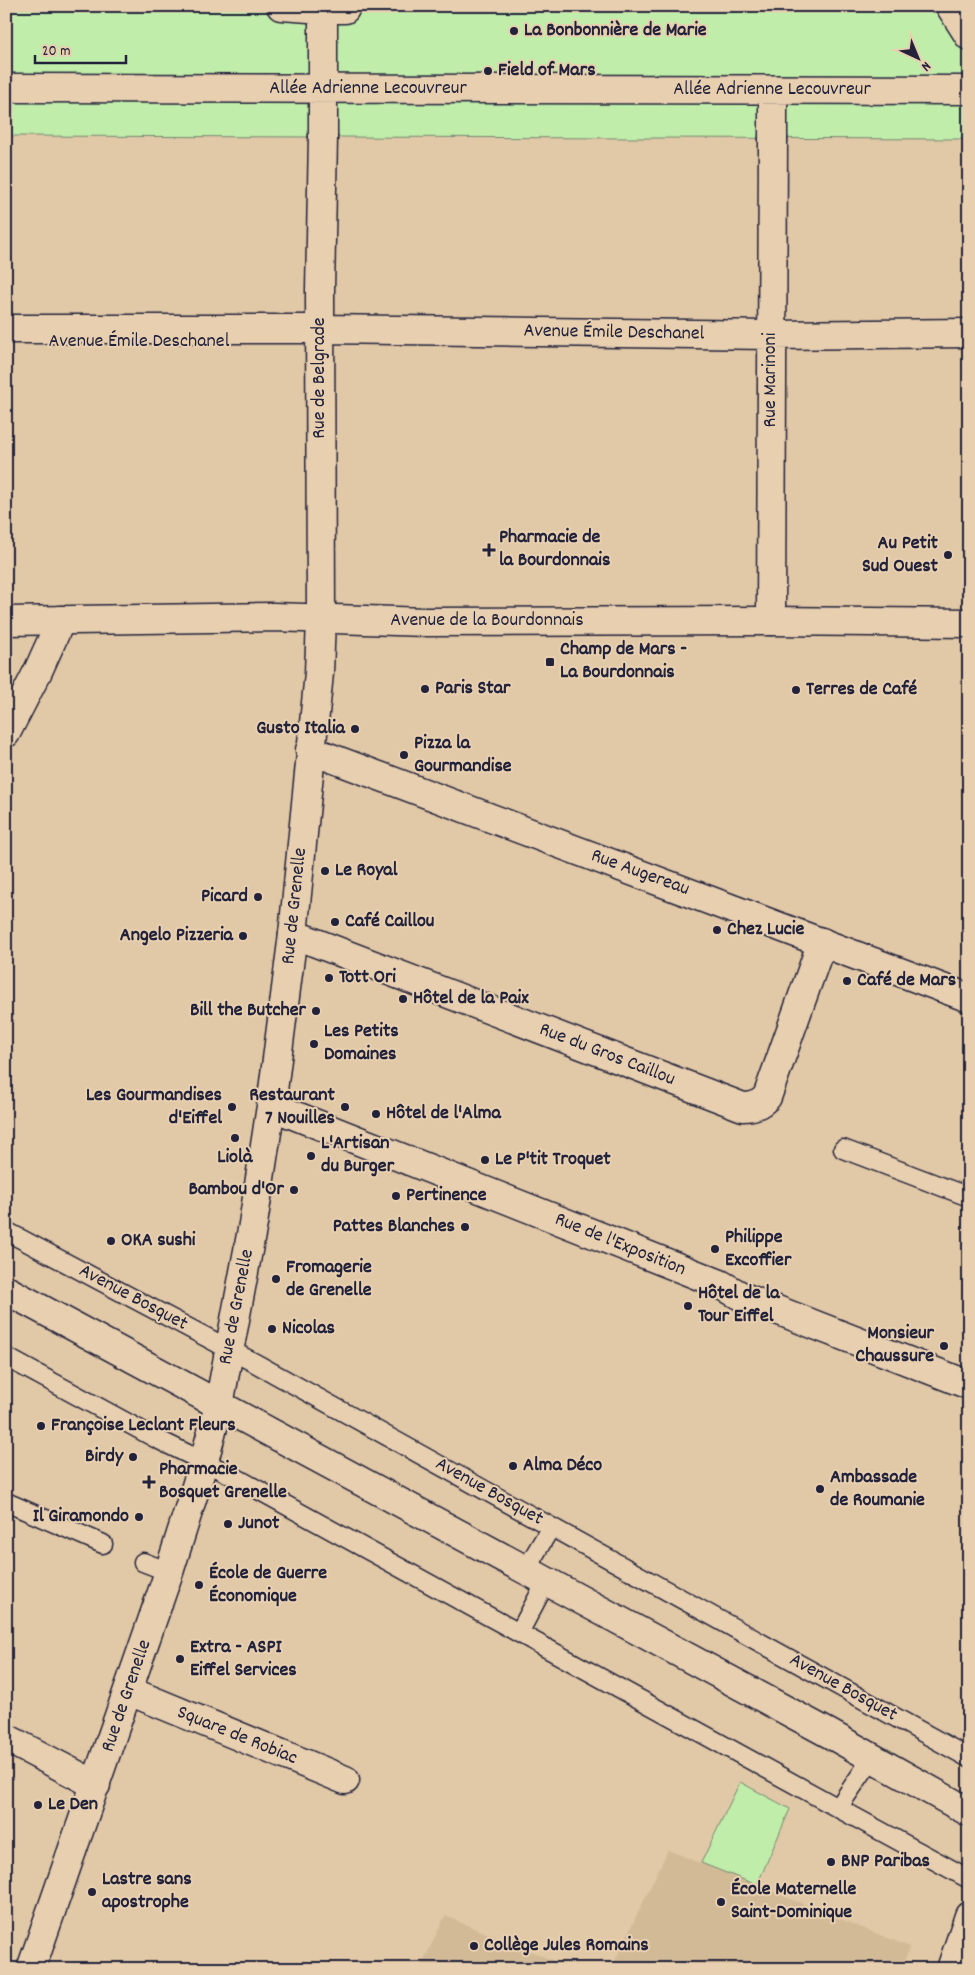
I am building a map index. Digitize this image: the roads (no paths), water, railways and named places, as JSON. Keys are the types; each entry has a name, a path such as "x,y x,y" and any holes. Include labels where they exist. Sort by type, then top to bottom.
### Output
{"street":[{"path":"281,6 334,7"},
{"path":"950,6 969,36"},
{"name":"Rue de Belgrade","path":"321,618 320,329 323,89 334,7"},
{"name":"Allée Adrienne Lecouvreur","path":"6,88 969,90"},
{"name":"Rue Marinoni","path":"771,620 773,90"},
{"name":"Avenue Émile Deschanel","path":"6,319 258,321 258,342 6,341"},
{"name":"Avenue Émile Deschanel","path":"6,329 320,329 771,335 969,333"},
{"name":"Avenue de la Bourdonnais","path":"6,621 273,617 426,622 771,620 969,623"},
{"name":"Rue de Grenelle","path":"31,1969 169,1572 204,1461 219,1405 253,1224 271,1106 293,934 319,673 321,618"},
{"path":"6,734 38,670 60,620"},
{"name":"Rue Augereau","path":"310,750 969,998"},
{"name":"Rue du Gros Caillou","path":"293,934 743,1107 755,1106 767,1097 822,942"},
{"name":"Rue de l'Exposition","path":"271,1106 720,1284 750,1300 969,1385"},
{"path":"6,1290 830,1734 969,1812"},
{"name":"Square de Robiac","path":"129,1691 345,1780"},
{"path":"6,1738 96,1785"},
{"path":"951,1969 969,1916"}],"lane":[{"path":"843,1149 969,1197"},
{"name":"Avenue Bosquet","path":"6,1231 229,1349 969,1758"},
{"path":"6,1357 157,1439 204,1461 969,1879"},
{"path":"6,1502 103,1544"},
{"path":"519,1633 551,1527"},
{"path":"143,1562 169,1572"},
{"path":"838,1808 872,1758"}],"place":[{"name":"La Bonbonnière de Marie","path":"514,31"},
{"name":"Field of Mars","path":"488,71"},
{"name":"Pharmacie de la Bourdonnais","path":"489,550"},
{"name":"Au Petit Sud Ouest","path":"948,555"},
{"name":"Champ de Mars - La Bourdonnais","path":"550,662"},
{"name":"Paris Star","path":"425,689"},
{"name":"Terres de Café","path":"796,690"},
{"name":"Gusto Italia","path":"355,729"},
{"name":"Pizza la Gourmandise","path":"404,755"},
{"name":"Le Royal","path":"325,871"},
{"name":"Picard","path":"258,897"},
{"name":"Café Caillou","path":"335,922"},
{"name":"Chez Lucie","path":"717,930"},
{"name":"Angelo Pizzeria","path":"243,936"},
{"name":"Tott Ori","path":"329,978"},
{"name":"Café de Mars","path":"847,981"},
{"name":"Hôtel de la Paix","path":"403,999"},
{"name":"Bill the Butcher","path":"316,1011"},
{"name":"Les Petits Domaines","path":"314,1044"},
{"name":"Les Gourmandises d'Eiffel","path":"232,1107"},
{"name":"Restaurant 7 Nouilles","path":"345,1107"},
{"name":"Hôtel de l'Alma","path":"376,1114"},
{"name":"Liolà","path":"235,1138"},
{"name":"L'Artisan du Burger","path":"311,1156"},
{"name":"Le P'tit Troquet","path":"485,1160"},
{"name":"Bambou d'Or","path":"294,1190"},
{"name":"Pertinence","path":"396,1196"},
{"name":"Pattes Blanches","path":"465,1227"},
{"name":"OKA sushi","path":"111,1241"},
{"name":"Philippe Excoffier","path":"715,1249"},
{"name":"Fromagerie de Grenelle","path":"276,1279"},
{"name":"Hôtel de la Tour Eiffel","path":"688,1306"},
{"name":"Nicolas","path":"272,1329"},
{"name":"Monsieur Chaussure","path":"944,1346"},
{"name":"Françoise Leclant Fleurs","path":"41,1426"},
{"name":"Birdy","path":"133,1457"},
{"name":"Alma Déco","path":"513,1466"},
{"name":"Pharmacie Bosquet Grenelle","path":"149,1482"},
{"name":"Ambassade de Roumanie","path":"820,1489"},
{"name":"Il Giramondo","path":"139,1517"},
{"name":"Junot","path":"228,1524"},
{"name":"École de Guerre Économique","path":"199,1585"},
{"name":"Extra - ASPI Eiffel Services","path":"180,1659"},
{"name":"Le Den","path":"38,1805"},
{"name":"BNP Paribas","path":"831,1862"},
{"name":"Lastre sans apostrophe","path":"92,1892"},
{"name":"École Maternelle Saint-Dominique","path":"721,1902"},
{"name":"Collège Jules Romains","path":"474,1946"}]}
